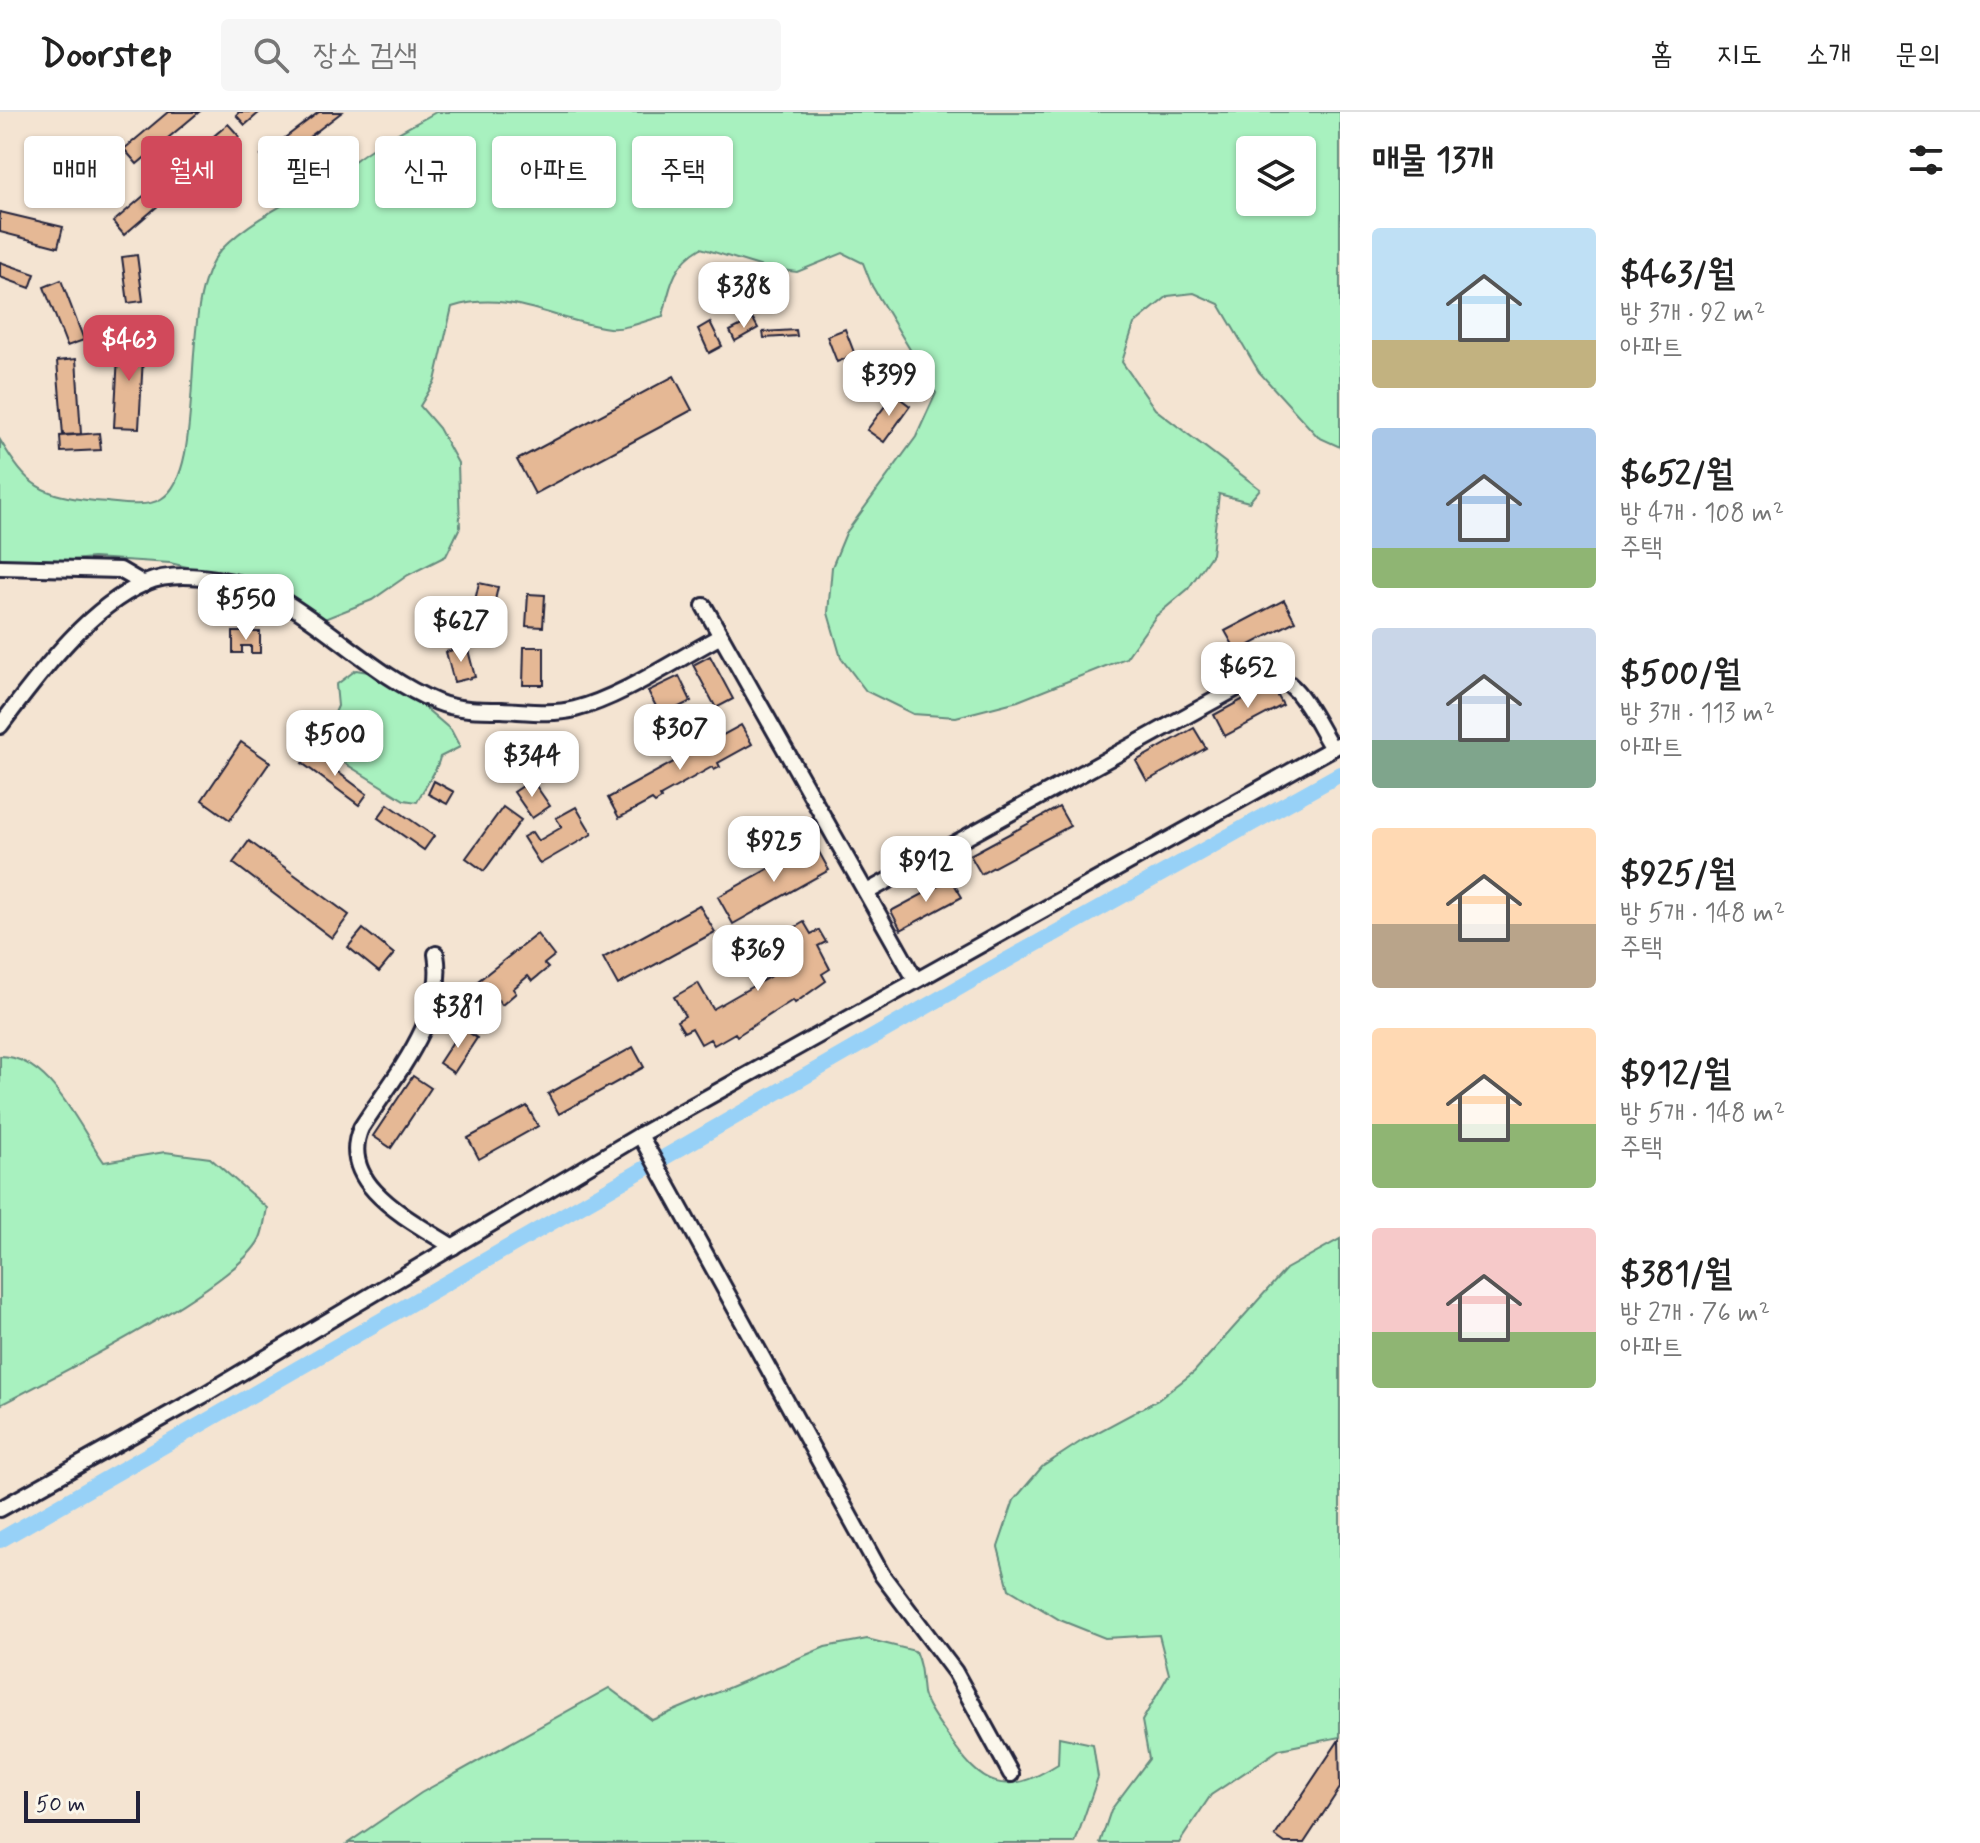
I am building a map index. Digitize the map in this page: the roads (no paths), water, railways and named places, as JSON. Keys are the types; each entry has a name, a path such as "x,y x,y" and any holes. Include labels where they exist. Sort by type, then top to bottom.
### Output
{"street":[{"path":"0,567 120,570 144,584"},
{"path":"0,726 94,618 144,584 169,578 214,579 251,585 285,602 359,655 437,703 473,710 573,709 602,698 721,636"},
{"path":"704,606 915,979"},
{"path":"0,1509 202,1396 915,979 1336,746 1291,683 1276,674 1264,673 867,892"},
{"path":"436,954 438,981 429,1015 414,1046 361,1128 355,1142 355,1159 367,1183 412,1220 453,1247"},
{"path":"642,1139 882,1575 955,1672 1011,1774"}],"waterway":[{"path":"0,1540 1000,964 1340,774"}]}
